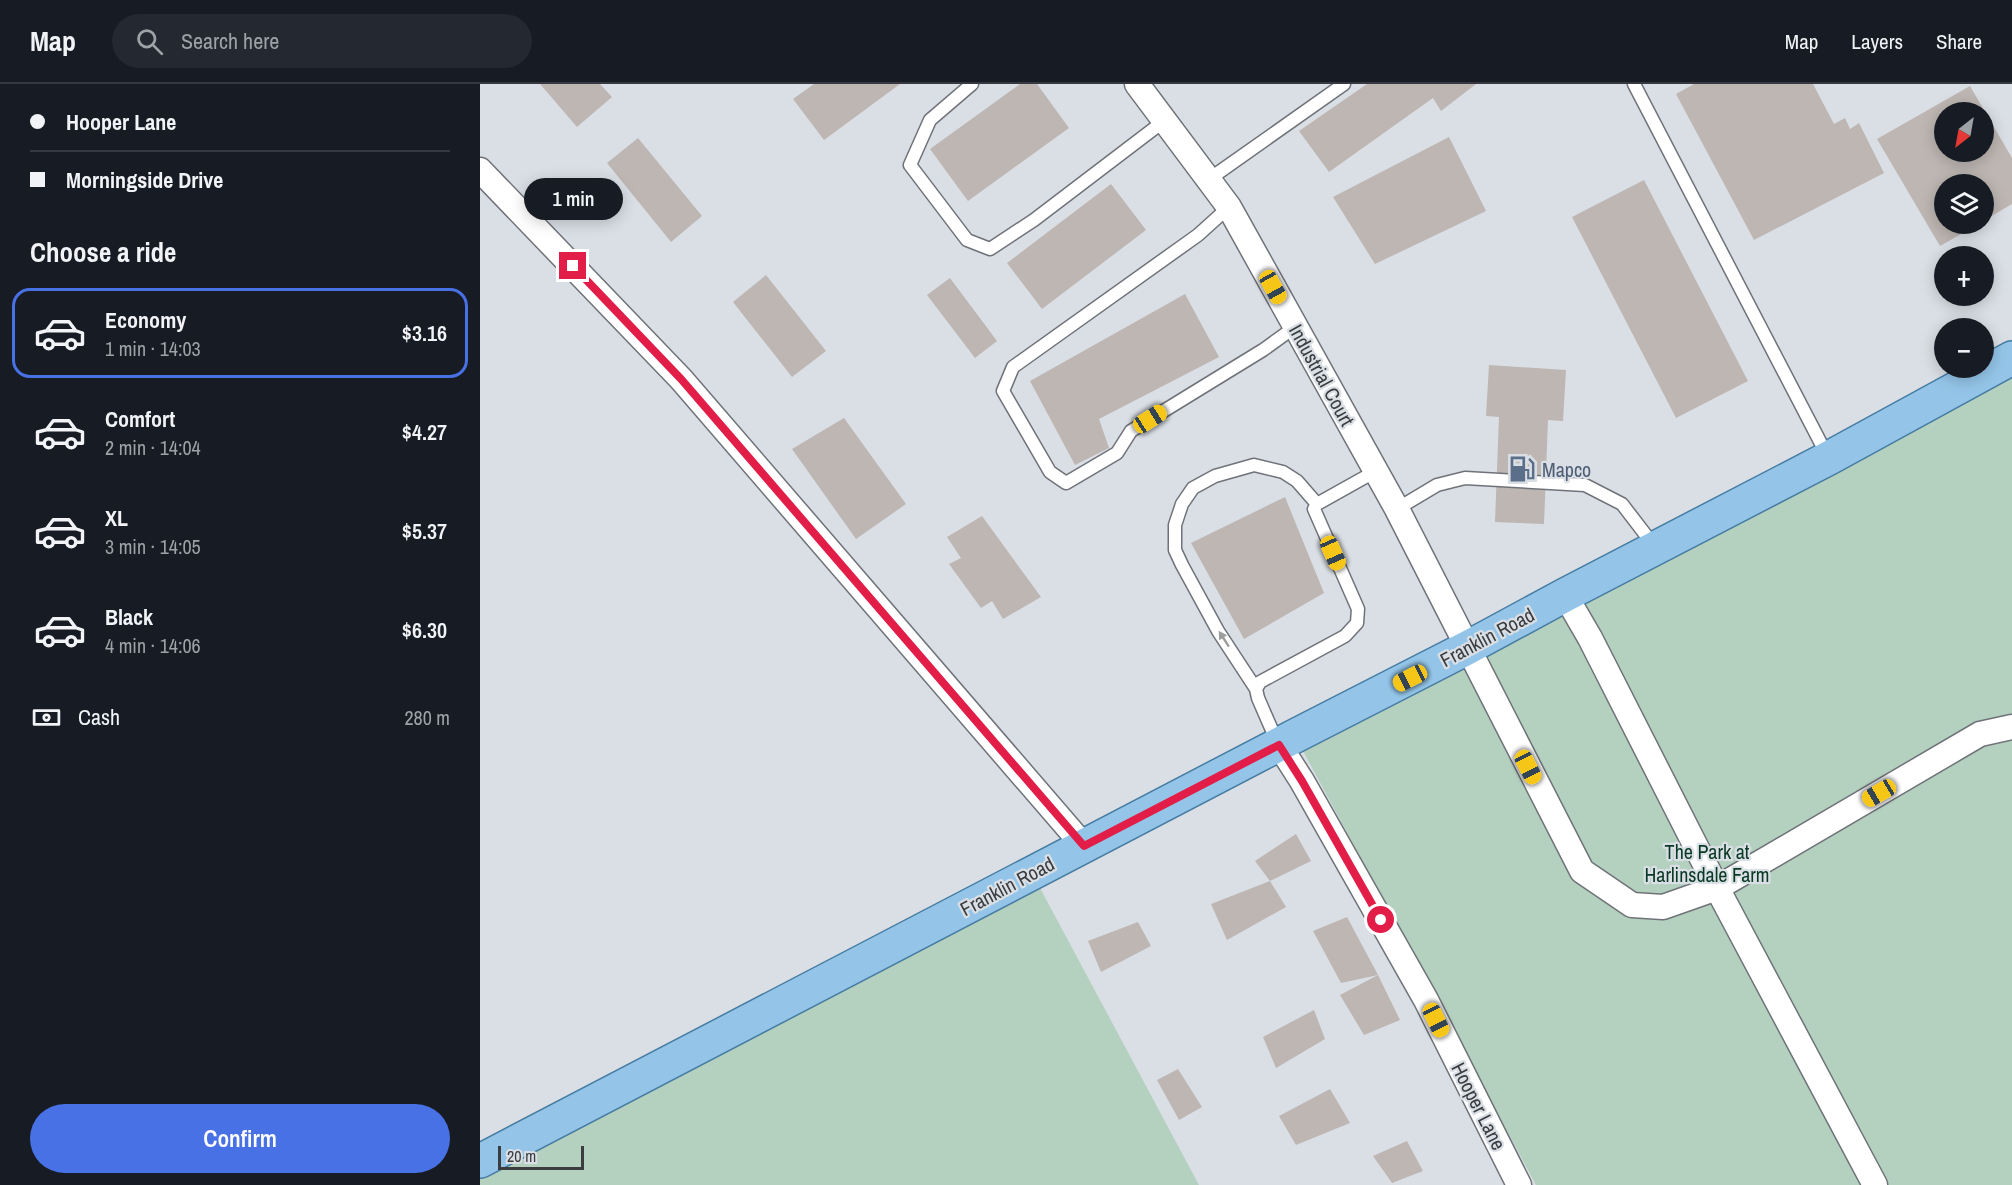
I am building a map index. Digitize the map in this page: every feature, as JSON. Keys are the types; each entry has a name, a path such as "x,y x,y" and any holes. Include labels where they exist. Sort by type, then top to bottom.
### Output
{"main road":[{"name":"Franklin Road","path":"480,1161 1467,648 1829,458 2012,358"}],"street":[{"name":"Industrial Court","path":"1137,84 1229,207 1397,509 1582,871 1632,905 1663,907 1717,888 1980,734 2012,727"},
{"path":"480,170 681,379 1084,846"},
{"path":"1565,595 1590,638 1717,888 1875,1185"},
{"name":"Hooper Lane","path":"1279,745 1302,781 1426,1000 1519,1185"}],"lane":[{"path":"972,84 930,120 910,165 966,240 990,249 1034,220 1164,121"},
{"path":"1208,180 1344,84"},
{"path":"1634,84 1829,458"},
{"path":"1229,207 1198,235 1013,366 1003,391 1050,472 1066,483 1118,453 1131,431 1263,350 1295,327"},
{"path":"1279,745 1258,698 1256,688 1218,631 1182,565 1176,550 1175,525 1182,504 1193,488 1215,476 1254,465 1283,472 1297,481 1317,504"},
{"path":"1256,688 1260,682 1345,636 1357,623 1358,609 1314,509 1317,504 1376,471"},
{"path":"1397,509 1437,485 1466,478 1585,485 1622,504 1655,548"}],"green space":[{"name":"The Park at Harlinsdale Farm","path":"2012,357 2012,1185 1536,1185 1295,736 1972,378 1994,378 1994,367"},
{"path":"1032,873 1199,1185 480,1185 480,1161"}],"building":[{"path":"540,84 600,84 612,97 577,127"},
{"path":"814,84 900,84 824,140 793,99"},
{"path":"1020,84 1037,84 1069,128 968,201 930,149"},
{"path":"1367,84 1476,84 1441,111 1433,98 1329,172 1299,131"},
{"path":"1694,84 1813,84 1834,124 1845,118 1850,129 1859,123 1884,173 1754,240 1676,94"},
{"path":"1970,86 1979,102 1942,102"},
{"path":"1934,107 1934,162 1994,162 1994,127 2012,158 2012,204 1994,215 1994,174 1934,174 1934,234 1961,234 1940,246 1877,139"},
{"path":"1449,137 1486,211 1375,264 1333,197"},
{"path":"638,138 702,216 671,242 607,163"},
{"path":"1644,180 1748,381 1676,418 1572,217"},
{"path":"1111,184 1146,230 1042,309 1007,263"},
{"path":"766,275 826,351 792,377 733,302"},
{"path":"950,278 997,341 975,358 927,295"},
{"path":"1185,294 1219,357 1099,419 1109,448 1075,465 1030,381"},
{"path":"1489,365 1566,370 1563,421 1548,420 1544,524 1495,522 1499,417 1486,416"},
{"path":"844,418 906,504 856,539 792,449"},
{"path":"1285,497 1324,593 1244,639 1191,543"},
{"path":"982,516 1041,597 1003,619 992,601 981,608 949,564 961,558 947,537"},
{"path":"1296,834 1311,861 1270,881 1255,861"},
{"path":"1270,881 1286,907 1227,940 1211,904"},
{"path":"1347,917 1378,975 1341,983 1313,931"},
{"path":"1138,922 1151,946 1101,972 1088,941"},
{"path":"1378,975 1400,1020 1364,1035 1340,995"},
{"path":"1314,1010 1325,1039 1276,1068 1263,1037"},
{"path":"1178,1069 1202,1107 1179,1120 1157,1080"},
{"path":"1330,1089 1350,1123 1296,1145 1279,1116"},
{"path":"1407,1141 1423,1171 1392,1183 1373,1156"}],"place":[{"name":"Mapco","path":"1522,469"}],"route":[{"path":"573,266 681,379 1084,846 1279,745 1381,920"}]}
